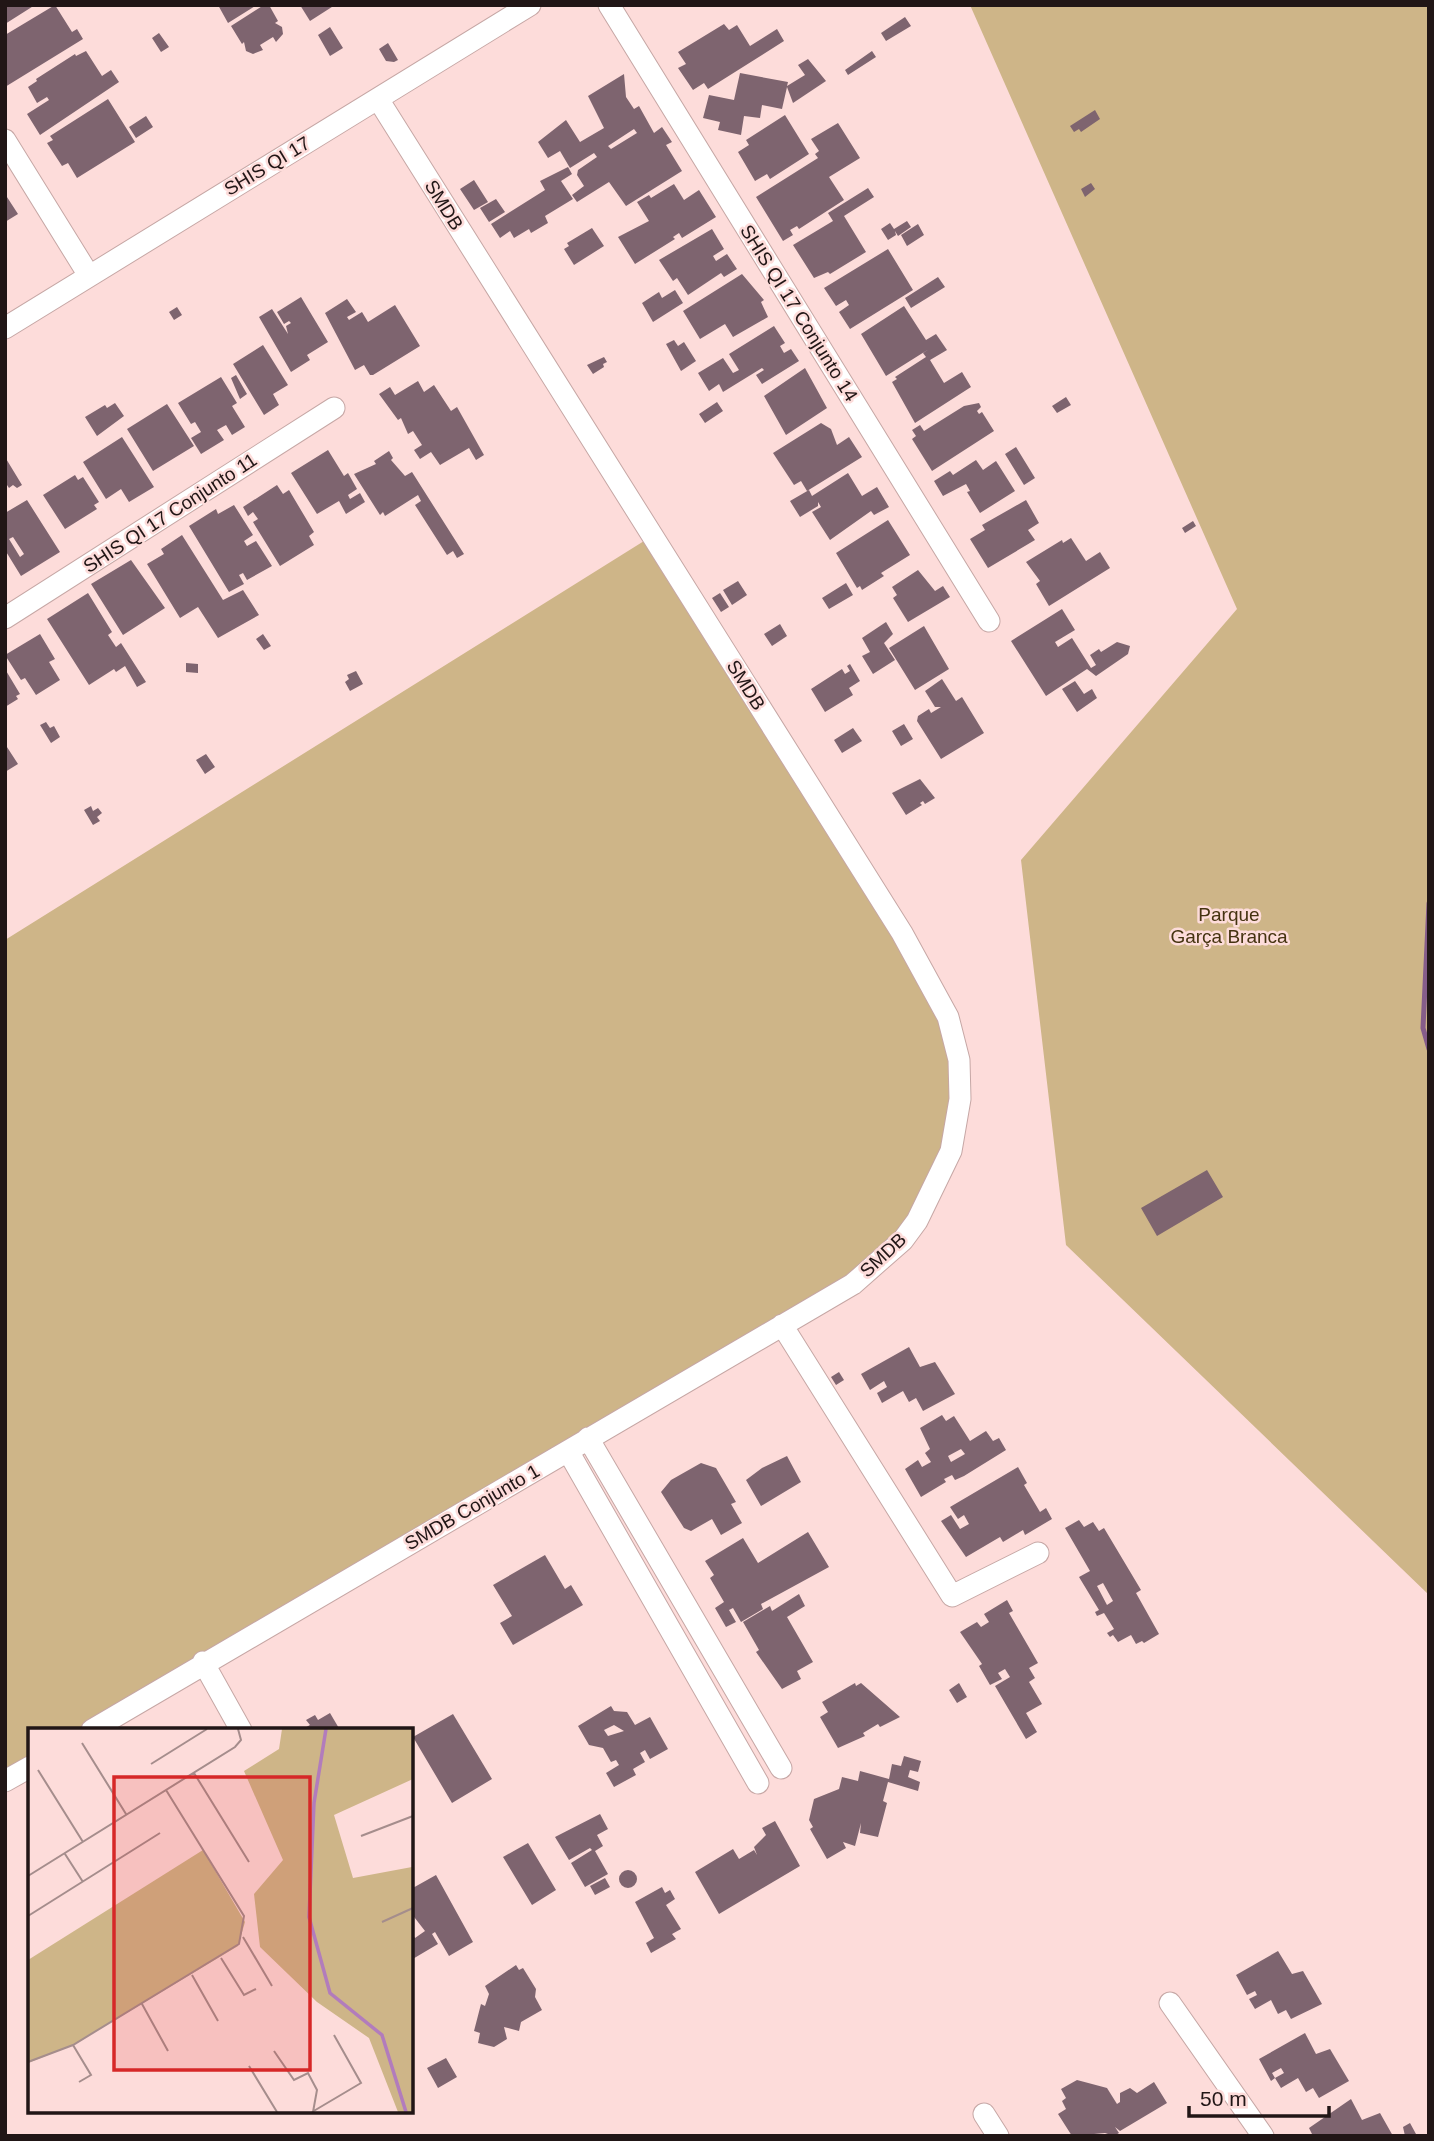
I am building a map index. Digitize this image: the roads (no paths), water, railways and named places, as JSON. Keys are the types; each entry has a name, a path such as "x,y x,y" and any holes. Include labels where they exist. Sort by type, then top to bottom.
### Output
{"street":[{"name":"SHIS QI 17","path":"5,328 88,274 530,5"},
{"name":"SHIS QI 17 Conjunto 14","path":"609,5 989,621"},
{"name":"SMDB","path":"378,99 902,933 948,1017 959,1060 960,1099 951,1151 917,1222 903,1240 853,1284"},
{"path":"5,140 88,274"},
{"name":"SHIS QI 17 Conjunto 11","path":"5,618 334,408"},
{"name":"SMDB Conjunto 1","path":"95,1728 203,1662 853,1284"},
{"path":"782,1325 952,1596 1038,1553"},
{"path":"588,1438 781,1768"},
{"path":"568,1451 758,1783"},
{"path":"203,1662 241,1728"},
{"path":"5,1781 28,1768"},
{"path":"1170,2003 1263,2136"},
{"path":"984,2114 998,2136"}],"waterway":[{"path":"1429,903 1423,1028 1429,1049"}],"park label":[{"name":"Parque Garça Branca","path":"1229,925"}]}
